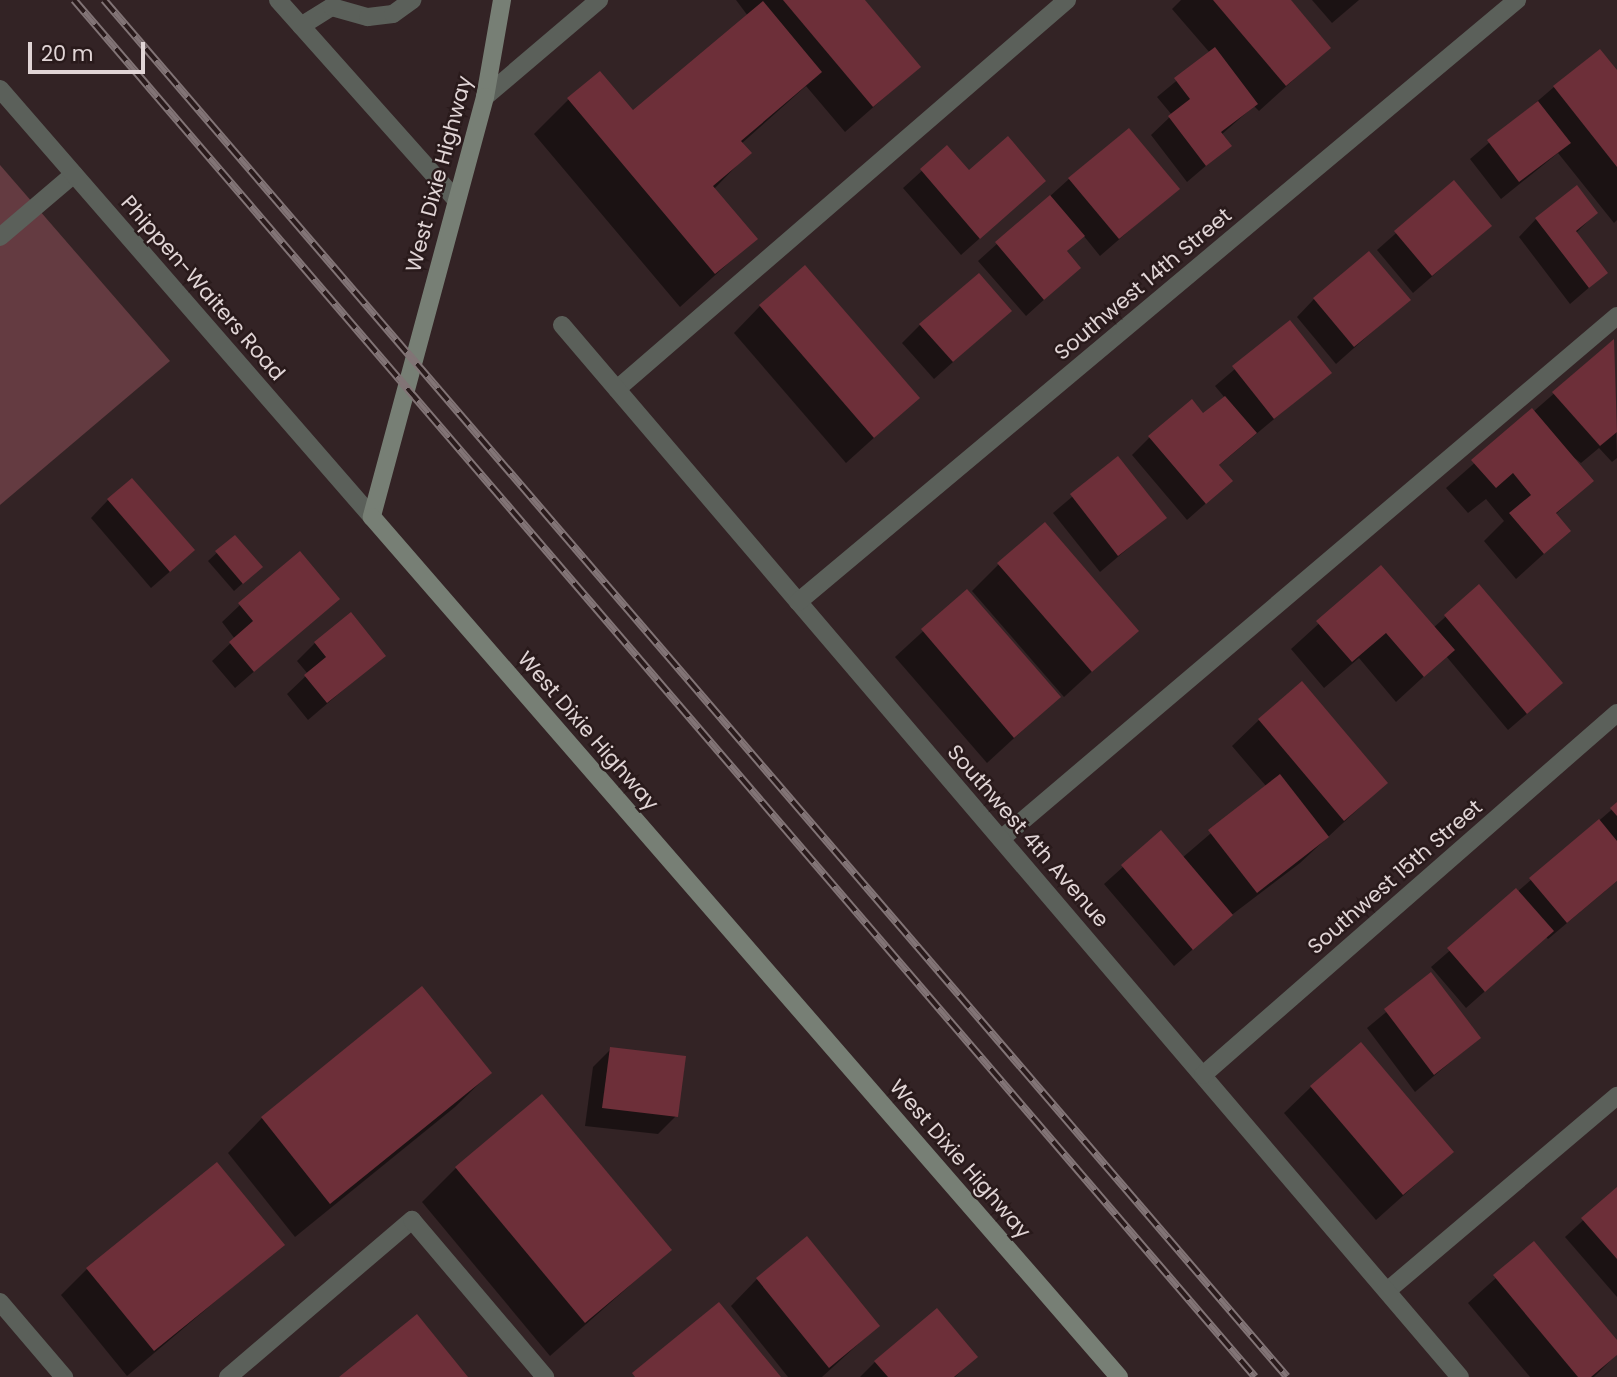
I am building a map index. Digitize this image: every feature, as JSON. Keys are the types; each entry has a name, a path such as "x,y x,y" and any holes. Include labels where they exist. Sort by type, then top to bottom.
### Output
{"main road":[{"name":"West Dixie Highway","path":"502,0 485,97 372,516 1119,1377"}],"street":[{"path":"278,0 456,200"},
{"path":"301,26 332,7 368,17 393,15 412,0"},
{"path":"485,97 599,0"},
{"path":"617,389 1067,0"},
{"name":"Southwest 14th Street","path":"799,602 1517,0"},
{"name":"Phippen-Waiters Road","path":"0,89 372,516"},
{"path":"0,237 74,174"},
{"path":"1001,839 1617,316"},
{"name":"Southwest 4th Avenue","path":"562,325 1460,1377"},
{"name":"Southwest 15th Street","path":"1203,1075 1617,713"},
{"path":"1387,1291 1617,1096"},
{"path":"228,1377 412,1220 545,1377"},
{"path":"0,1302 64,1377"}],"shaded area":[{"path":"0,165 170,361 0,505"}],"building":[{"path":"783,0 865,0 921,67 873,107"},
{"path":"1213,0 1291,0 1331,48 1286,86"},
{"path":"763,1 822,72 741,141 752,153 713,186 758,239 715,274 567,98 600,71 633,110"},
{"path":"1215,47 1258,104 1221,132 1232,146 1206,166 1168,116 1190,99 1174,78"},
{"path":"1600,49 1617,70 1617,167 1553,86"},
{"path":"1538,101 1571,143 1519,182 1487,140"},
{"path":"1129,128 1180,189 1119,239 1068,178"},
{"path":"1008,136 1046,181 980,239 920,169 947,145 969,170"},
{"path":"1454,180 1492,226 1432,276 1394,231"},
{"path":"1577,185 1598,213 1576,231 1608,273 1589,288 1535,218"},
{"path":"1050,195 1085,236 1067,251 1081,268 1044,300 995,242"},
{"path":"1369,251 1411,300 1354,347 1313,298"},
{"path":"805,265 920,398 874,438 759,305"},
{"path":"979,273 1012,311 953,362 919,324"},
{"path":"1290,320 1332,373 1274,419 1232,366"},
{"path":"1614,339 1617,432 1600,446 1552,392"},
{"path":"1225,396 1257,433 1219,465 1233,481 1206,504 1148,436 1192,399 1203,413"},
{"path":"1532,408 1594,481 1556,513 1571,531 1544,554 1509,513 1531,495 1513,473 1496,488 1471,460"},
{"path":"1118,456 1167,518 1118,556 1070,494"},
{"path":"132,478 195,550 170,572 107,499"},
{"path":"1045,522 1139,631 1092,672 997,563"},
{"path":"235,535 263,567 243,584 215,551"},
{"path":"300,551 340,599 254,672 229,642 253,621 238,603"},
{"path":"1381,565 1455,650 1424,677 1386,633 1352,662 1316,621"},
{"path":"1479,584 1563,683 1527,714 1444,615"},
{"path":"967,589 1061,697 1014,738 921,629"},
{"path":"351,612 386,656 327,703 304,675 326,657 314,642"},
{"path":"1302,681 1388,783 1344,821 1258,719"},
{"path":"1280,774 1329,837 1257,893 1208,830"},
{"path":"1617,802 1617,816 1610,808"},
{"path":"1599,819 1617,841 1617,881 1567,923 1529,878"},
{"path":"1161,830 1233,915 1193,950 1121,865"},
{"path":"1516,888 1554,931 1485,992 1447,948"},
{"path":"1431,972 1481,1038 1434,1075 1384,1009"},
{"path":"422,986 492,1073 330,1204 261,1117"},
{"path":"1361,1042 1454,1152 1403,1195 1310,1086"},
{"path":"610,1047 686,1056 678,1117 602,1108"},
{"path":"542,1094 672,1250 585,1323 455,1167"},
{"path":"217,1162 285,1245 154,1351 86,1268"},
{"path":"1617,1187 1617,1259 1581,1218"},
{"path":"807,1236 880,1326 829,1368 756,1278"},
{"path":"1534,1241 1617,1340 1617,1355 1591,1377 1578,1377 1493,1275"},
{"path":"719,1302 781,1377 635,1377 632,1373"},
{"path":"937,1308 978,1357 954,1377 888,1377 874,1361"},
{"path":"417,1314 468,1377 339,1377"}],"railway":[{"path":"74,0 1255,1377"},
{"path":"104,0 1287,1377"}]}
